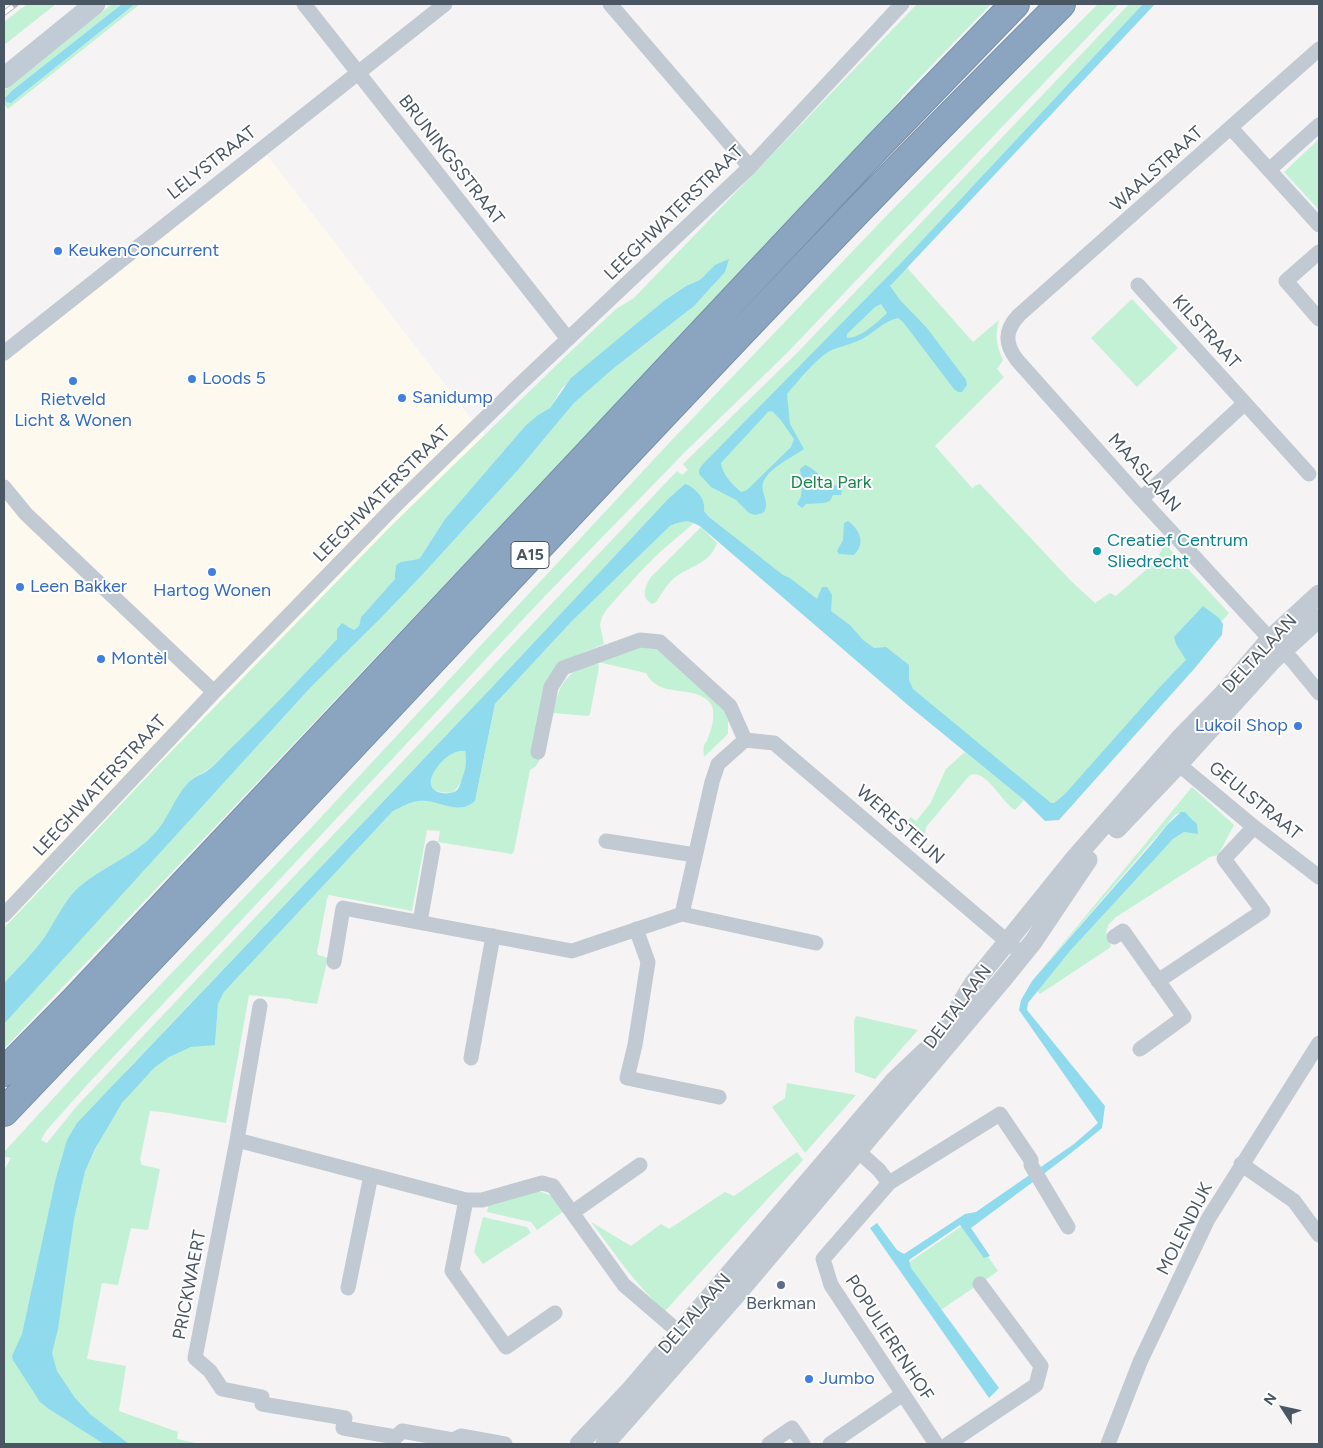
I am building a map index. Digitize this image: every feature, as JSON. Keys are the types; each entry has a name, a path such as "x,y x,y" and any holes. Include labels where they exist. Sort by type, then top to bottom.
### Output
{"highway":[{"name":"A15","path":"4,1072 81,994 864,161 1015,4"},
{"name":"A15","path":"4,1112 300,802 700,374 931,134 1061,4"}],"main road":[{"path":"4,78 96,4"}],"street":[{"name":"BRUNINGSSTRAAT","path":"304,4 568,339"},
{"name":"LELYSTRAAT","path":"4,353 445,4"},
{"path":"610,4 750,167"},
{"name":"LEEGHWATERSTRAAT","path":"4,915 214,692 396,505 750,167 902,4"},
{"name":"WAALSTRAAT","path":"1019,315 1319,50"},
{"path":"1269,170 1319,125"},
{"path":"1231,128 1319,225"},
{"path":"1319,252 1286,281 1319,318"},
{"name":"KILSTRAAT","path":"1138,285 1309,474"},
{"name":"MAASLAAN","path":"1019,315 1012,323 1007,336 1008,348 1017,360 1141,499 1277,645 1319,693"},
{"path":"1141,499 1245,403"},
{"path":"4,486 26,514 214,692"},
{"name":"DELTALAAN","path":"605,1444 844,1138 894,1081 932,1045 946,1028 973,984 1074,860 1173,759 1248,687 1277,645 1319,594"},
{"name":"DELTALAAN","path":"1277,645 1319,618"},
{"path":"538,752 551,687 563,668 640,640 660,642 730,706 744,740 718,764 712,782 682,914"},
{"name":"WERESTEIJN","path":"744,740 774,743 1022,955"},
{"name":"DELTALAAN","path":"579,1444 631,1389 686,1338 858,1152 1033,942 1091,856 1173,759"},
{"name":"GEULSTRAAT","path":"1173,759 1254,827 1319,877"},
{"path":"1158,981 1263,911 1224,859 1254,827"},
{"path":"606,841 695,855"},
{"path":"420,922 433,848"},
{"path":"334,962 343,908 572,951 682,914 816,943"},
{"path":"636,929 648,962 635,1045 627,1078 719,1097"},
{"path":"1114,937 1123,931 1184,1018 1140,1048"},
{"path":"471,1058 493,936"},
{"name":"PRICKWAERT","path":"260,1006 237,1140 195,1358 210,1371 222,1389 262,1397 262,1404 345,1418 343,1428 396,1437 402,1431 453,1440 461,1436 505,1444"},
{"name":"MOLENDIJK","path":"1108,1444 1140,1362 1208,1220 1241,1164 1319,1043"},
{"name":"POPULIERENHOF","path":"936,1444 831,1286 823,1260 889,1183 1000,1114 1030,1160 1031,1165 1043,1182 1068,1227"},
{"path":"844,1138 879,1170 889,1183"},
{"path":"237,1140 466,1200 482,1200 542,1183 554,1186 624,1286 686,1338"},
{"path":"1241,1164 1294,1201 1319,1235"},
{"path":"573,1212 640,1165"},
{"path":"348,1288 371,1176"},
{"path":"466,1200 452,1272 506,1347 555,1313"},
{"path":"948,1444 1036,1386 1041,1366 980,1284"},
{"path":"830,1444 903,1394"},
{"path":"769,1444 792,1428 803,1444"}],"shaded area":[{"path":"267,155 492,445 20,931 4,916 4,363"}],"green space":[{"path":"27,4 56,4 4,45 4,22"},
{"path":"112,4 122,4 14,89 11,103 135,4 140,4 8,109 4,104 4,91"},
{"path":"917,4 991,4 906,92 601,420 4,1049 4,1024 34,990 311,687 423,574 518,470 574,403 614,368 693,307 705,274 701,280 686,286 665,300 562,388 550,408 526,425 445,519 420,558 414,561 404,561 395,567 395,579 361,617 359,626 354,630 348,626 337,629 337,639 269,711 215,764 191,780 163,823 152,836 133,851 91,878 73,893 44,938 4,983 4,928 159,764 392,525 569,353 616,309 634,298"},
{"name":"Delta Park","path":"1098,4 1119,4 789,351 684,453 543,598 87,1085 46,1131 41,1140 47,1143 76,1107 677,471 682,475 688,470 683,464 798,352 1129,4 1143,4 902,262 973,342 999,320 997,340 1003,360 997,369 1004,377 935,446 973,489 974,486 980,484 1072,582 1095,603 1110,593 1116,596 1155,562 1165,544 1229,613 1049,821 674,493 128,1069 88,1165 117,1112 142,1078 157,1064 174,1054 195,1046 215,1045 218,1004 224,992 393,811 419,801 455,808 468,806 475,801 495,704 572,621 670,526 683,521 694,523 660,552 607,609 600,625 604,644 569,659 559,666 542,756 536,766 530,770 512,854 438,842 440,831 427,830 412,911 329,895 317,952 318,955 328,958 317,1004 249,995 226,1123 150,1111 140,1160 142,1165 160,1169 148,1230 131,1228 118,1285 102,1283 87,1359 126,1366 119,1411 178,1432 177,1439 200,1444 4,1444 4,1170 11,1158 4,1158 4,1152 93,1055 310,829 670,442 892,210"},
{"path":"1319,141 1319,210 1284,172"},
{"path":"1132,299 1178,348 1137,387 1091,338"},
{"path":"701,527 717,543 713,551 703,561 672,580 656,602 652,604 645,595 651,577"},
{"path":"641,646 658,649 725,711 728,721 728,734 704,757 704,746 713,721 711,704 696,694 660,686 652,681 646,673 598,662"},
{"path":"598,662 599,667 590,714 588,716 553,713 558,695 570,675 575,671"},
{"path":"460,751 465,751 467,763 461,782 456,790 450,793 434,790 430,783 430,777 442,759"},
{"path":"965,752 1024,800 1015,810 987,780 975,774 969,776 926,827 924,840 921,840 904,825 911,817 916,821 930,804 946,769"},
{"path":"1192,787 1234,825 1218,855 1210,857 1116,917 1109,924 1106,932 1111,947 1040,994 1037,991 1070,951 1148,865 1173,839 1184,832 1194,820 1187,814 1175,815 1032,981"},
{"path":"856,1016 918,1030 875,1079 855,1072 854,1021"},
{"path":"787,1083 856,1095 805,1153 772,1107 785,1098"},
{"path":"797,1152 803,1160 665,1311 635,1280 591,1222 631,1246 661,1224 669,1229 725,1192 734,1196"},
{"path":"536,1190 552,1196 564,1211 537,1230 531,1222 487,1212 489,1202"},
{"path":"483,1217 527,1227 531,1233 483,1264 474,1252"},
{"path":"965,1224 998,1271 938,1312 905,1265"}],"water":[{"path":"122,4 135,4 11,103 6,102 5,98 14,89"},
{"path":"1143,4 1155,4 890,286 900,300 927,328 966,380 967,385 962,392 954,389 903,322 898,318 893,319 860,340 822,356 787,394 790,424 804,449 777,466 766,478 763,484 766,505 763,513 755,515 749,513 736,500 711,487 699,474 702,465 899,265","holes":["881,304 887,313 863,333 847,338 847,334 875,307","772,411 794,439 791,447 747,490 741,492 725,475 721,463 768,412"]},
{"path":"729,259 725,272 693,307 614,368 574,403 518,470 423,574 311,687 4,1024 4,983 44,938 73,893 91,878 143,844 158,830 188,783 213,766 284,695 337,639 337,629 342,623 354,630 359,626 361,617 395,579 396,566 400,562 420,558 445,519 526,425 550,408 571,378 665,300 686,286 700,280 715,265"},
{"path":"805,465 828,482 842,489 841,495 833,495 830,501 824,503 806,504 802,508 797,504 801,496 802,486 800,469"},
{"path":"685,484 689,486 702,498 704,511 709,517 783,575 790,578 817,599 822,587 827,587 832,595 831,611 850,625 863,640 874,648 886,647 909,665 909,680 913,689 1051,803 1054,803 1065,794 1186,660 1174,637 1203,606 1219,618 1223,624 1222,635 1059,820 1045,821 1024,800 909,706 701,527 686,522 670,526 572,621 495,704 475,801 468,806 455,808 419,801 393,811 224,992 218,1004 215,1045 191,1047 169,1057 154,1068 122,1103 95,1149 85,1171 74,1219 58,1329 52,1353 57,1371 75,1398 91,1415 129,1444 104,1444 49,1409 40,1402 12,1356 22,1334 56,1178 67,1140 77,1123 494,685 669,498","holes":["465,751 465,768 458,789 449,793 438,792 433,789 431,777 441,762 452,754"]},
{"path":"848,521 856,528 861,541 854,555 839,554 837,551 843,540 844,523"},
{"path":"1181,812 1185,812 1197,824 1198,834 1184,832 1173,839 1070,951 1028,1003 1027,1010 1105,1106 1102,1128 971,1228 990,1256 984,1258 960,1225 909,1260 911,1268 999,1388 989,1398 870,1228 877,1223 897,1250 904,1254 965,1214 976,1212 1074,1144 1098,1123 1019,1010 1021,1000 1032,981 1167,825"}],"railway":[{"path":"4,13 16,4"}],"place":[{"name":"KeukenConcurrent","path":"58,251"},
{"name":"Loods 5","path":"192,379"},
{"name":"Rietveld Licht & Wonen","path":"73,381"},
{"name":"Sanidump","path":"402,398"},
{"name":"Creatief Centrum Sliedrecht","path":"1097,551"},
{"name":"Hartog Wonen","path":"212,572"},
{"name":"Leen Bakker","path":"20,587"},
{"name":"Montèl","path":"101,659"},
{"name":"Lukoil Shop","path":"1298,726"},
{"name":"Berkman","path":"781,1285"},
{"name":"Jumbo","path":"809,1379"}]}
